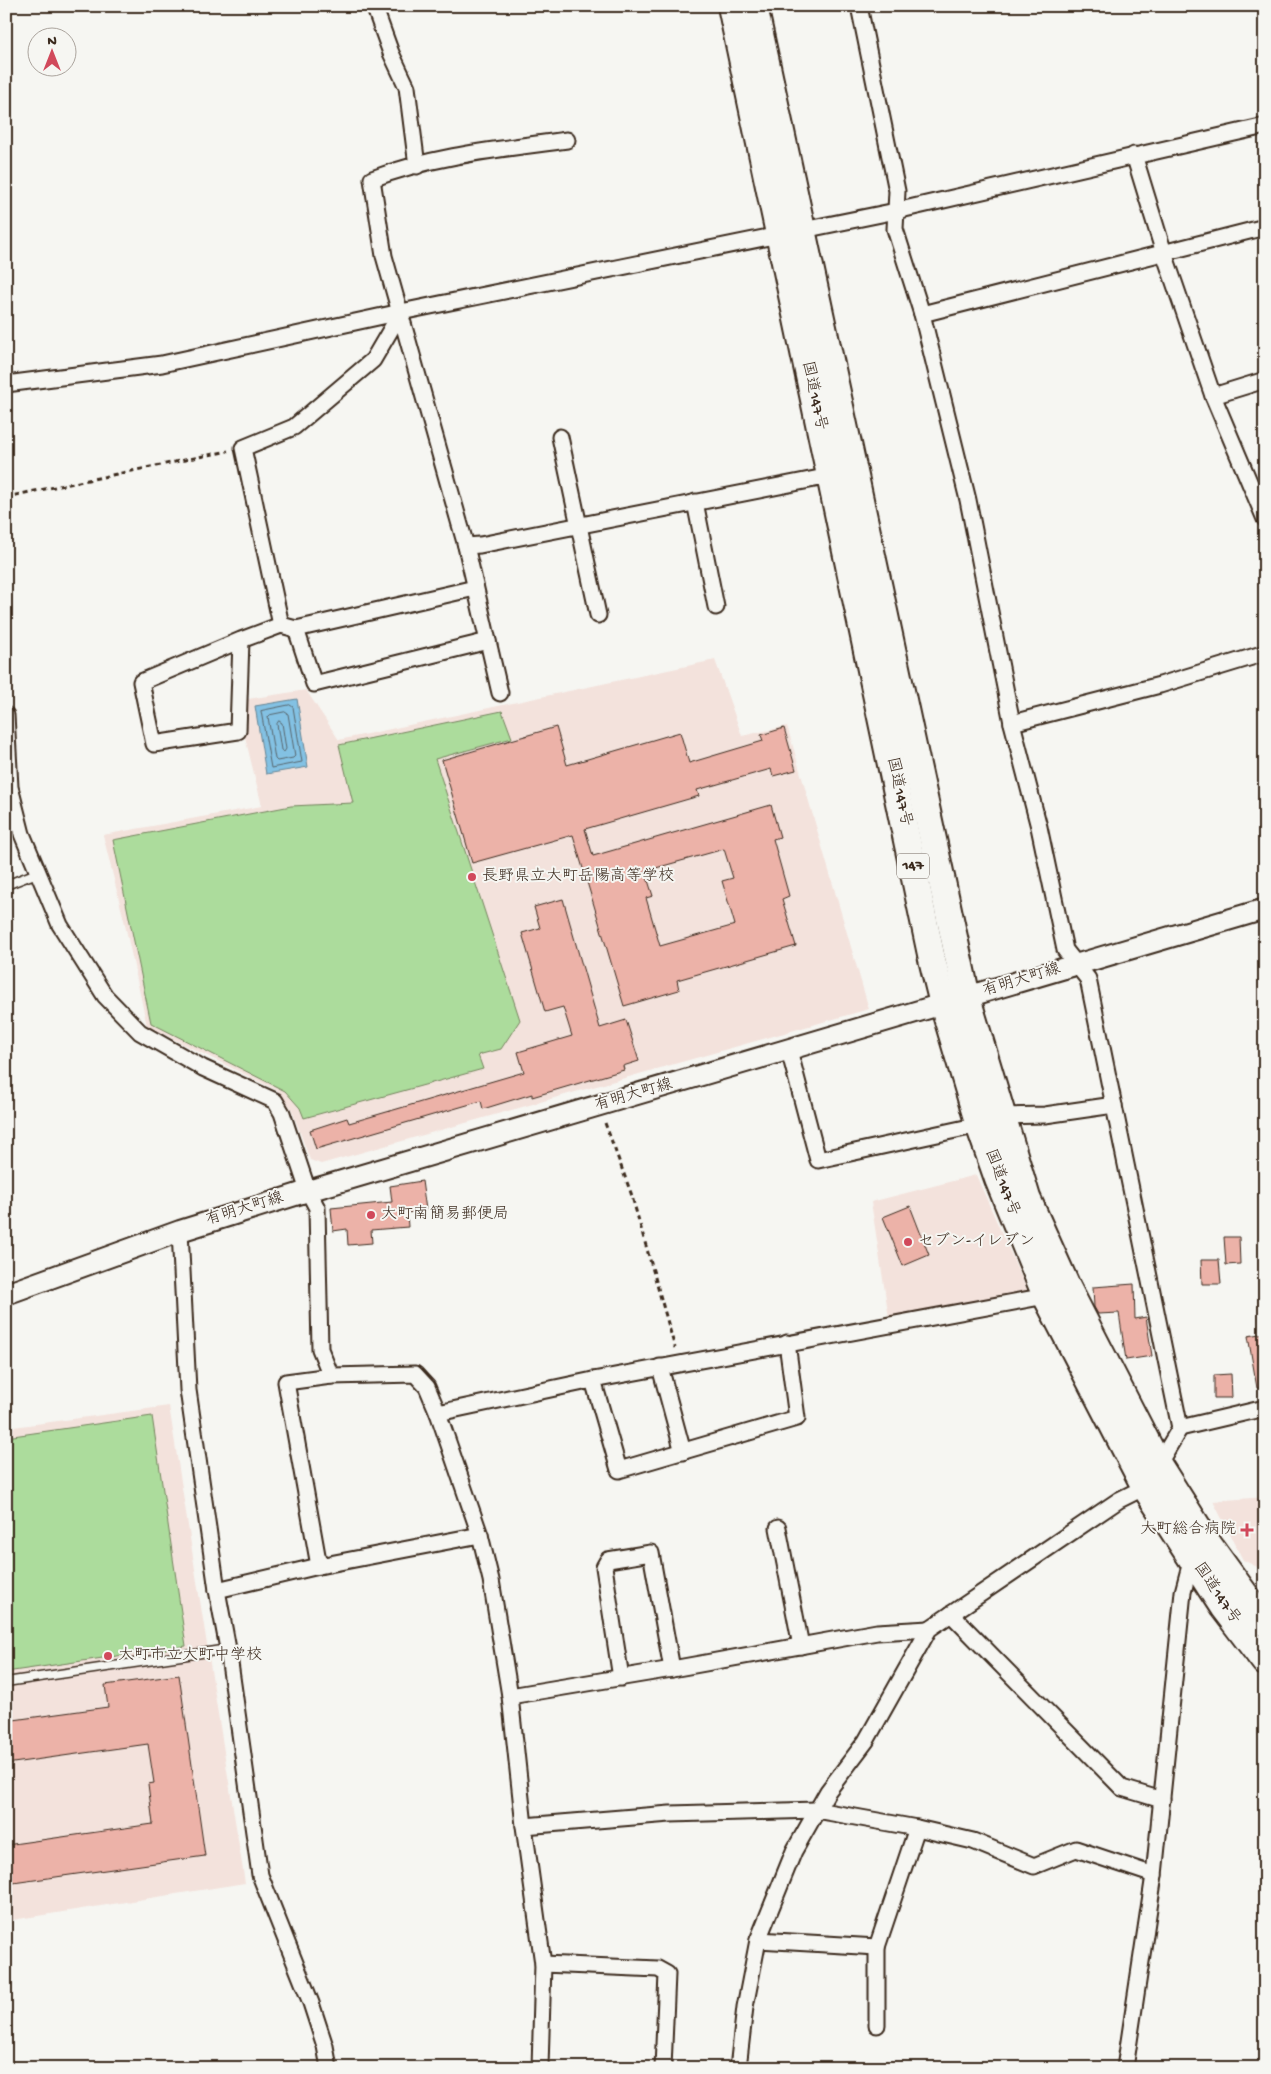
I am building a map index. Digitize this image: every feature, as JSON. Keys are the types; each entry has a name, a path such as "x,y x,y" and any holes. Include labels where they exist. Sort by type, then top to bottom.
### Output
{"highway":[{"name":"国道147号","path":"731,6 790,233 955,1001 990,1121 998,1179 1046,1296 1145,1487 1265,1622"},
{"name":"国道147号","path":"754,6 790,233"},
{"name":"国道147号","path":"990,1121 1027,1198 1066,1287 1201,1551 1224,1607 1265,1662"}],"main road":[{"name":"有明大町線","path":"6,1294 180,1231 308,1191 1265,909"}],"street":[{"path":"374,6 391,53 407,87 417,166"},
{"path":"738,2068 745,2007 758,1940 794,1852 828,1791 866,1741 929,1630 1119,1500 1145,1487 1180,1428 1088,979 1065,950 1039,827 1012,723 968,500 922,314 895,230 897,191 859,6"},
{"path":"6,384 162,364 401,312 896,212 1265,126"},
{"path":"500,693 466,546 384,256 372,179 392,171 469,154 567,140"},
{"path":"1134,155 1164,253 1213,396 1265,519"},
{"path":"922,314 1265,227"},
{"path":"281,625 243,448 294,427 373,360 401,312"},
{"path":"1213,396 1265,380"},
{"path":"560,437 598,615"},
{"path":"466,546 480,545 842,473"},
{"path":"695,502 716,607"},
{"path":"241,640 238,731 154,744 142,682 241,640 281,625 296,629 475,588"},
{"path":"296,629 314,684 488,641"},
{"path":"1012,723 1160,685 1265,653"},
{"path":"6,715 10,787 22,834 60,925 105,996 140,1032 203,1068 275,1101 282,1113 308,1191 317,1208 320,1349 331,1376"},
{"path":"789,1050 818,1160 990,1121 1114,1105"},
{"path":"180,1231 188,1390 217,1590 228,1649 260,1875 311,2003 325,2046 329,2068"},
{"path":"438,1413 679,1363 1046,1296"},
{"path":"593,1380 619,1470 797,1418 787,1343"},
{"path":"660,1367 683,1452"},
{"path":"319,1566 286,1382 331,1376 415,1374 427,1387 438,1413 480,1535 491,1580 510,1696 524,1826 543,1964 540,2068"},
{"path":"1180,1428 1265,1408"},
{"path":"778,1528 801,1646"},
{"path":"217,1590 319,1566 480,1535"},
{"path":"1125,2068 1154,1876 1182,1592 1201,1551"},
{"path":"621,1678 604,1567 608,1560 617,1558 651,1553 672,1669"},
{"path":"952,1614 1122,1788 1162,1800"},
{"path":"510,1696 877,1632 929,1630"},
{"path":"524,1826 670,1814 816,1810 917,1828 973,1841 1034,1866 1076,1849 1154,1876"},
{"path":"877,2025 877,1947 917,1828"},
{"path":"758,1940 877,1947"},
{"path":"543,1964 658,1969 667,1974 664,2068"}],"lane":[{"path":"6,885 37,873"},
{"path":"6,1682 228,1649"}],"path":[{"path":"6,497 243,448"},
{"path":"599,1106 632,1193 679,1363"}],"shaded area":[{"name":"長野県立大町岳陽高等学校","path":"715,660 742,736 787,726 869,1009 321,1164 310,1160 291,1108 278,1091 147,1026 103,835 262,806 242,725 248,699 306,690 339,740"},
{"path":"976,1175 1028,1292 889,1318 871,1202"},
{"name":"大町市立大町中学校","path":"169,1406 245,1883 6,1921 6,1428"},
{"name":"大町総合病院","path":"1265,1497 1265,1571 1243,1560 1213,1501"}],"green space":[{"path":"502,711 512,738 435,759 520,1020 501,1049 478,1055 483,1069 304,1118 300,1108 285,1091 151,1023 113,840 291,806 353,803 339,745"},
{"path":"152,1416 186,1646 6,1672 6,1437"}],"water":[{"path":"297,699 308,767 266,774 255,706"}],"building":[{"path":"556,727 567,765 680,732 689,763 763,741 761,735 784,728 796,770 773,776 771,769 697,790 699,796 585,829 593,856 771,805 780,837 773,839 789,896 782,899 796,946 677,980 679,990 624,1006 573,835 472,863 442,760","holes":["724,849 733,878 722,881 735,925 660,946 646,898 653,896 645,871"]},
{"path":"563,899 600,1028 626,1020 639,1061 623,1066 624,1070 532,1097 532,1094 483,1109 481,1101 316,1149 310,1130 347,1118 349,1123 524,1072 518,1052 572,1036 563,1007 545,1012 522,933 540,928 534,907"},
{"path":"422,1181 426,1210 407,1213 408,1227 371,1230 372,1243 348,1245 347,1229 333,1231 331,1208 392,1202 390,1186"},
{"path":"910,1206 929,1255 903,1266 883,1217"},
{"path":"1224,1237 1239,1237 1240,1264 1226,1265"},
{"path":"1201,1260 1219,1260 1221,1284 1202,1284"},
{"path":"1134,1284 1135,1319 1146,1317 1152,1356 1126,1360 1119,1313 1098,1314 1094,1307 1093,1287"},
{"path":"1265,1333 1265,1387 1257,1388 1248,1336"},
{"path":"1231,1374 1232,1398 1214,1398 1214,1375"},
{"path":"179,1675 205,1856 6,1884 6,1845 153,1824 148,1784 154,1783 148,1744 6,1764 6,1721 108,1707 105,1685"}],"place":[{"name":"長野県立大町岳陽高等学校","path":"472,877"},
{"name":"大町南簡易郵便局","path":"371,1215"},
{"name":"セブン-イレブン","path":"908,1242"},
{"name":"大町総合病院","path":"1247,1530"},
{"name":"大町市立大町中学校","path":"108,1656"}]}
